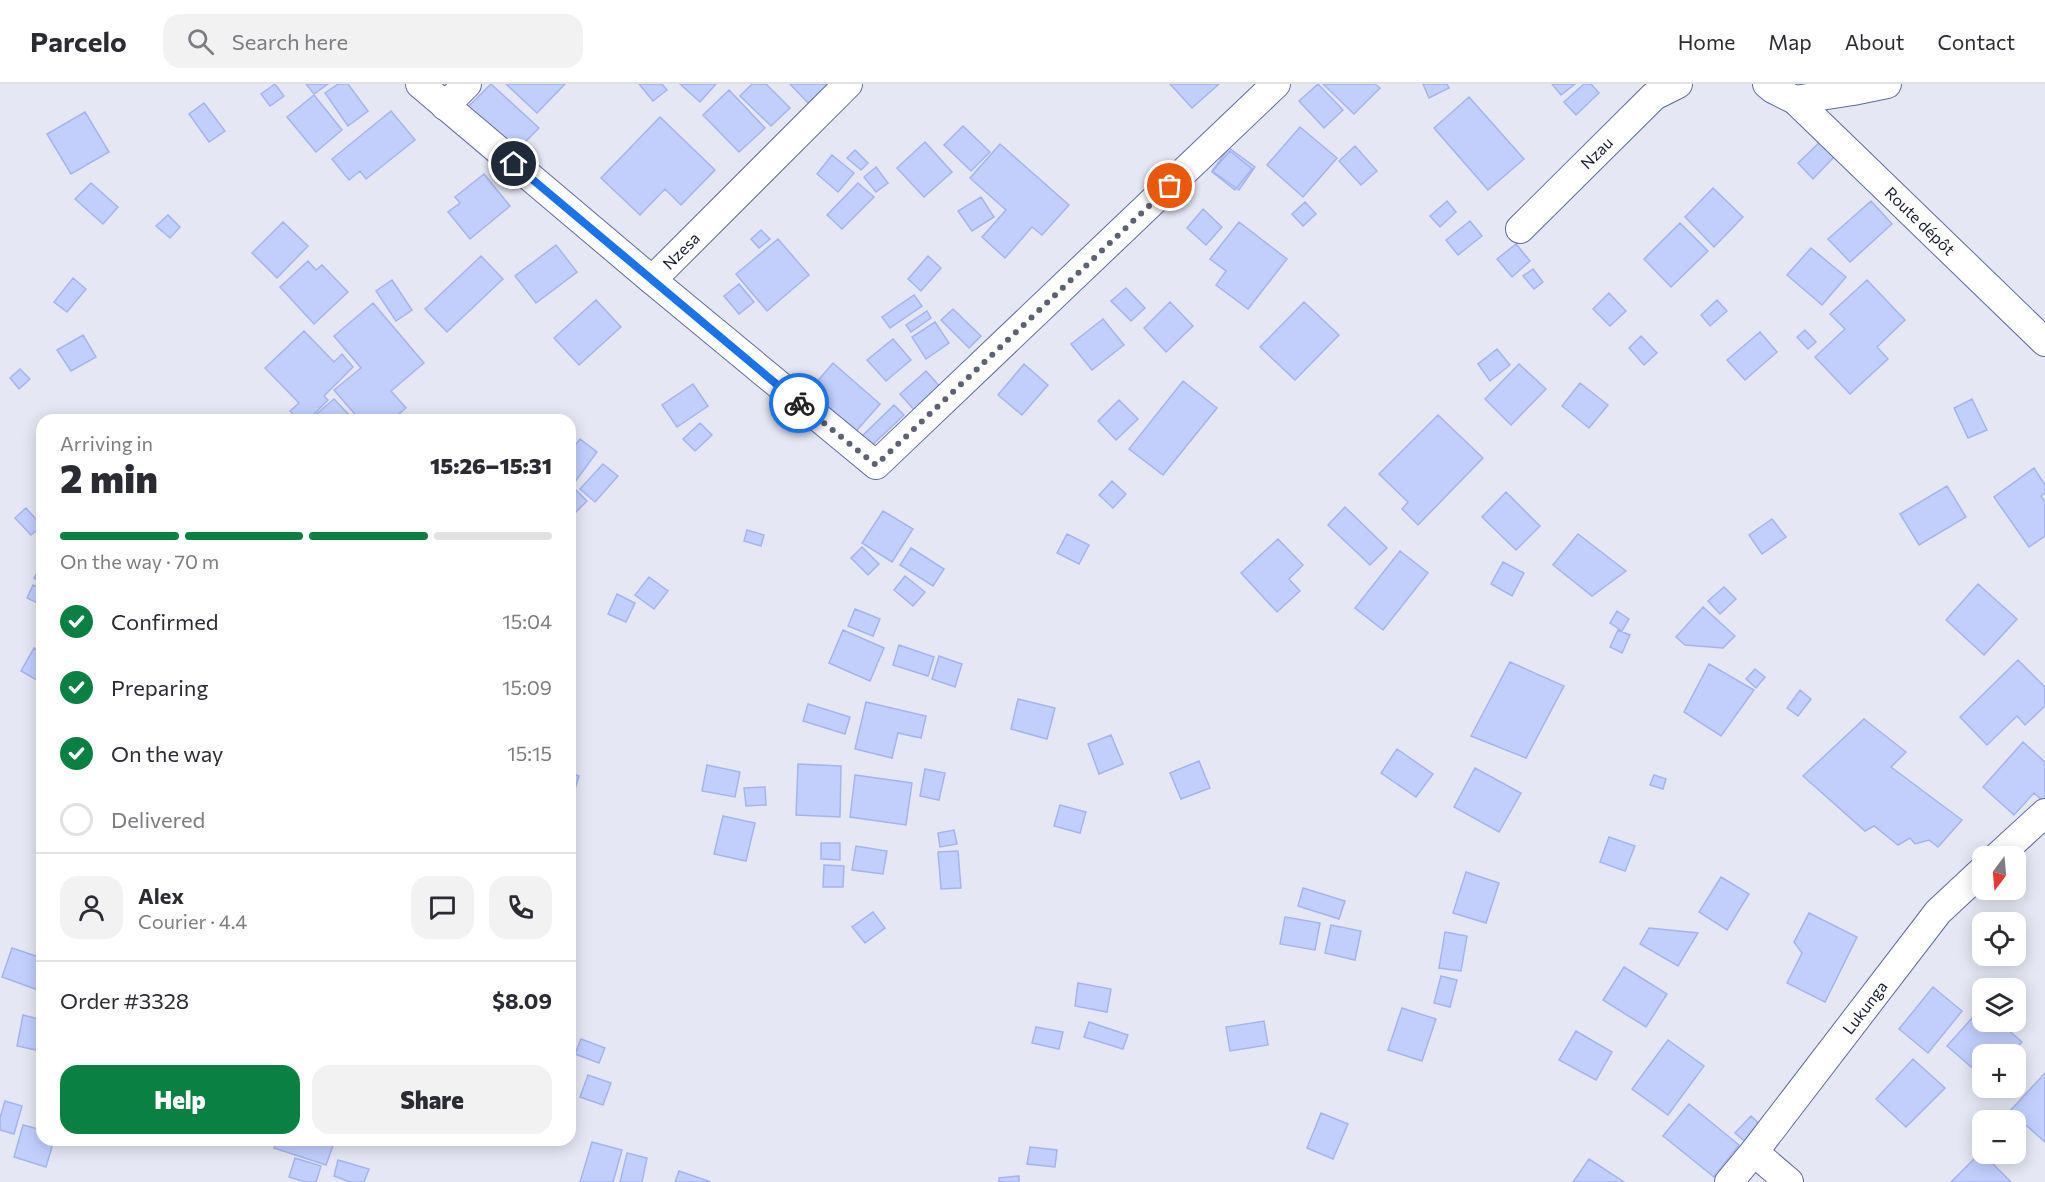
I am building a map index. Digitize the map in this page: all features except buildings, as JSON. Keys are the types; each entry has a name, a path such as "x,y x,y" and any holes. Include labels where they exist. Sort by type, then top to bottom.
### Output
{"street":[{"name":"Nzesa","path":"420,84 652,280 848,84"},
{"path":"445,106 466,84"},
{"path":"652,280 876,465 1276,84"},
{"name":"Nzau","path":"1520,230 1654,96 1678,84"},
{"path":"1767,84 1795,100 1887,84"},
{"name":"Route dépôt","path":"1795,100 2045,342"},
{"path":"2009,846 2045,813"},
{"name":"Lukunga","path":"1729,1182 1938,912 1972,880"},
{"path":"1754,1152 1789,1182"}],"way so far":[{"path":"799,403 876,465 1170,186"}],"route":[{"path":"514,164 799,403"}]}
